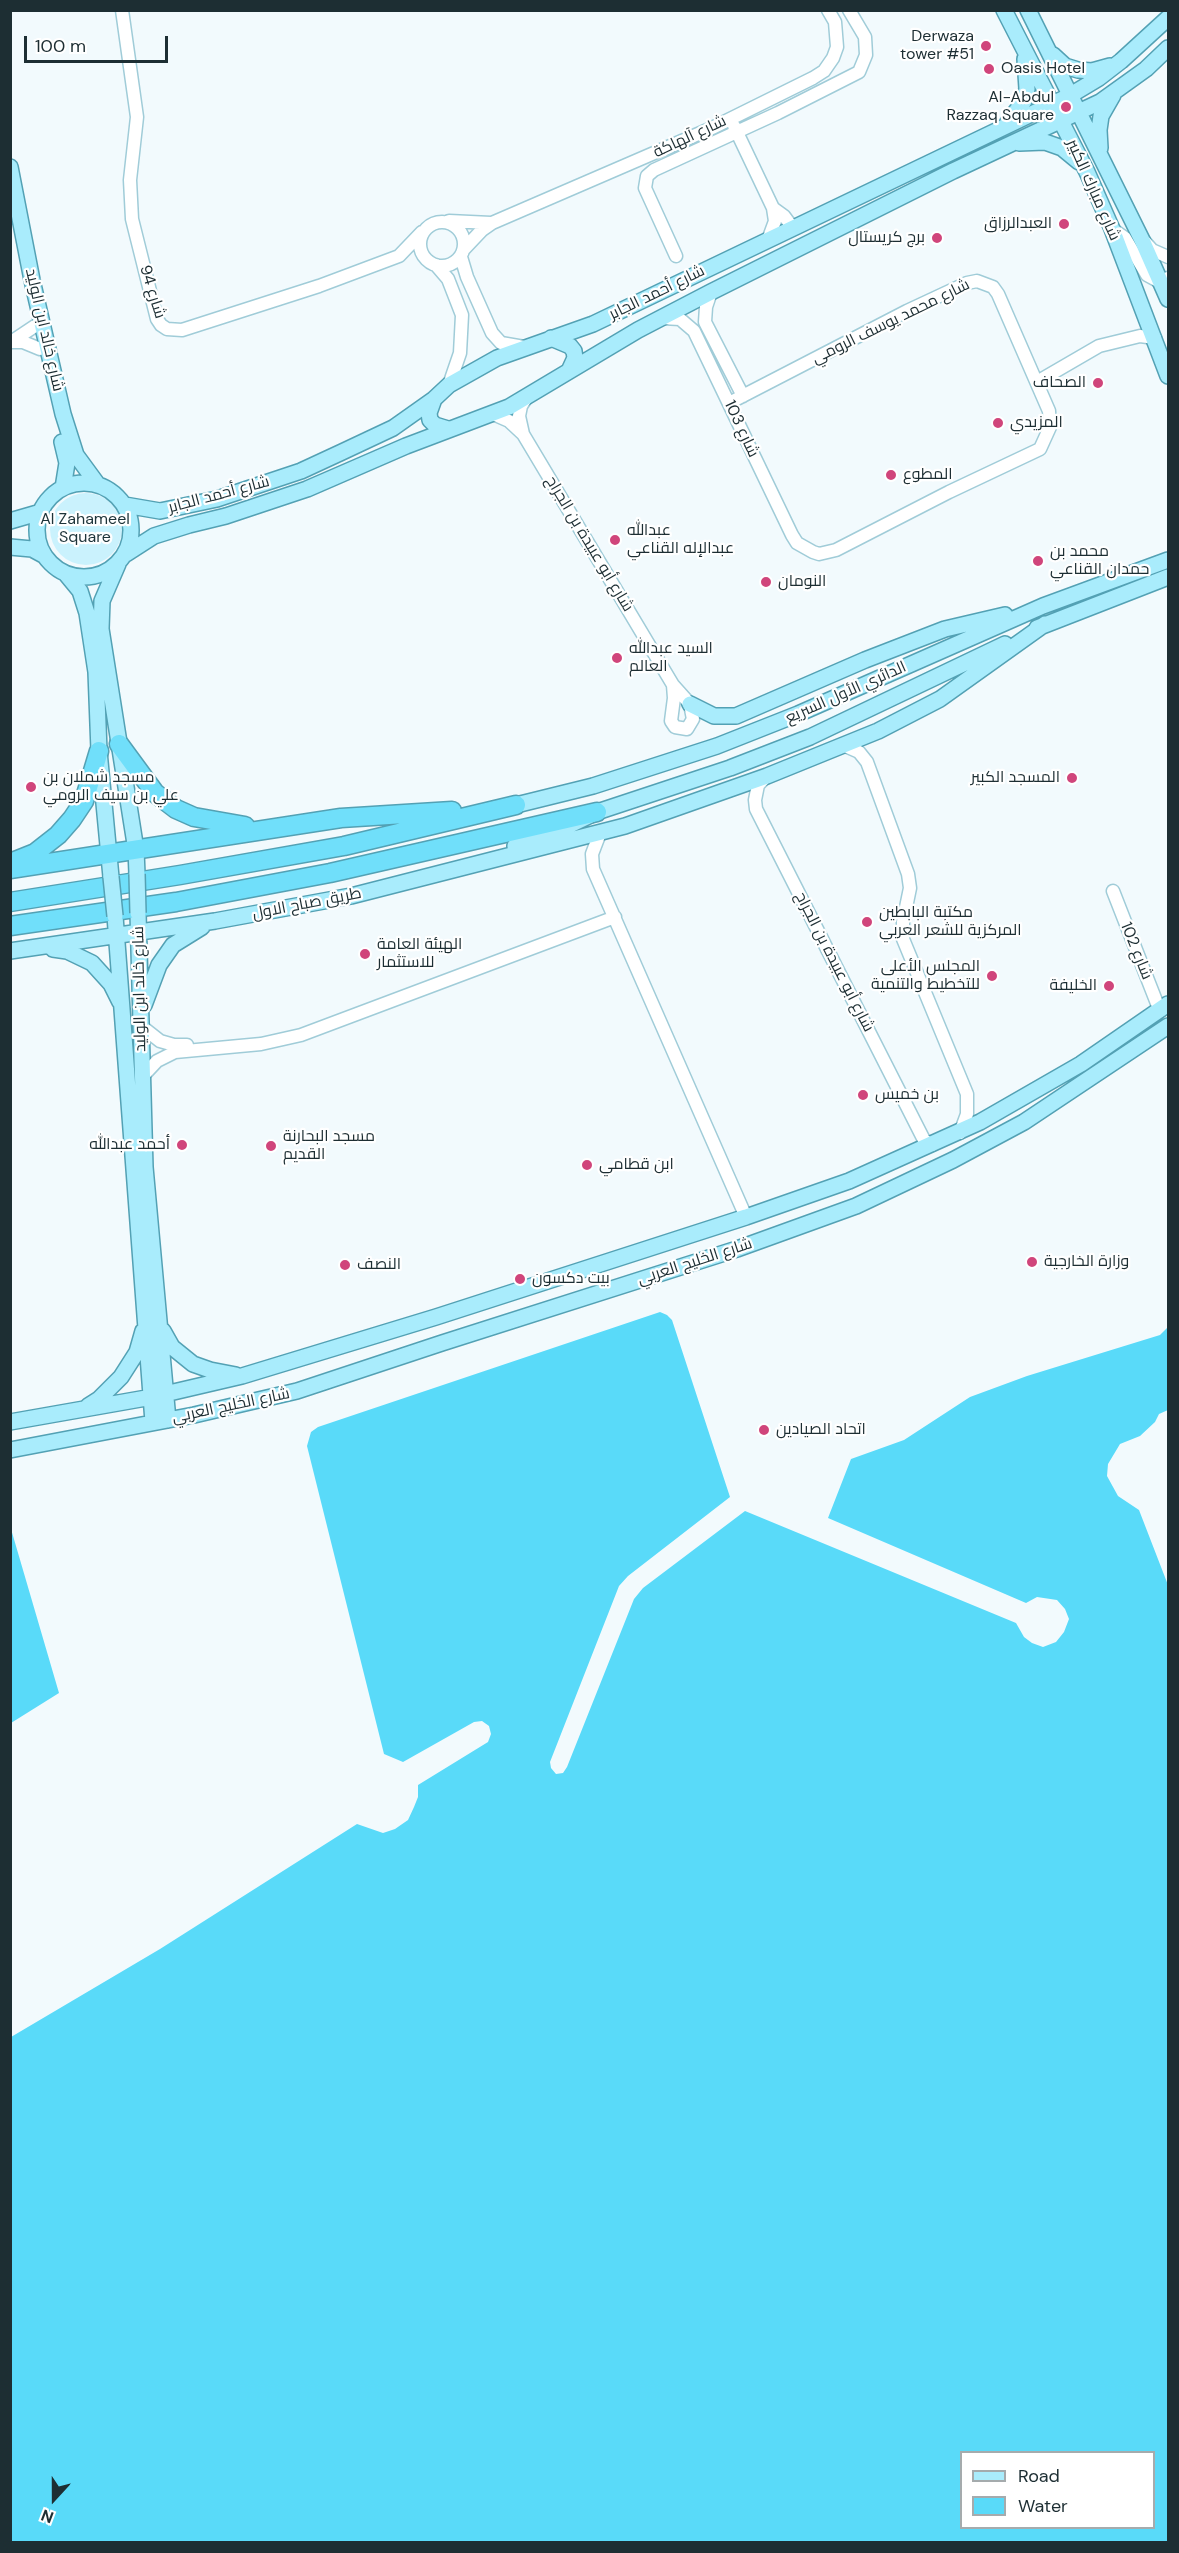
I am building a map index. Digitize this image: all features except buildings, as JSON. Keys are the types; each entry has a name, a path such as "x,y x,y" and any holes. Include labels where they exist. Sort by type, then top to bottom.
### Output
{"highway":[{"path":"120,744 155,793 176,809 214,822 271,828"},
{"path":"10,863 35,853 58,835 72,819 84,801 99,752"},
{"path":"10,869 341,818 507,807"},
{"path":"10,902 344,846 507,807"},
{"name":"طريق صباح الاول","path":"10,926 176,902 330,873 597,812"}],"main road":[{"name":"شارع مبارك الكبير","path":"1004,10 1088,172 1168,376"},
{"name":"شارع مبارك الكبير","path":"1028,10 1142,240 1165,279 1168,299"},
{"name":"شارع أحمد الجابر","path":"125,506 160,511 218,499 301,471 393,428 434,399 449,385 497,358 593,324 1069,96 1099,78 1121,61 1168,18"},
{"path":"1042,40 1057,61 1078,70 1092,71 1121,61"},
{"path":"1004,126 1016,114 1028,89 1028,73 1023,48"},
{"name":"شارع أحمد الجابر","path":"122,559 154,536 226,516 307,489 527,398 569,371 711,292 1100,102 1146,69 1168,48"},
{"path":"1103,160 1100,123 1107,103 1116,91"},
{"path":"1010,144 1028,141 1045,142 1062,148 1088,172"},
{"name":"شارع خالد ابن الوليد","path":"10,167 32,280 63,414 76,455 98,485"},
{"name":"شارع خالد ابن الوليد","path":"10,214 67,463 63,488"},
{"path":"800,225 808,237 817,239"},
{"path":"789,253 800,225"},
{"path":"551,338 570,346 574,351 575,358 569,371"},
{"path":"434,399 429,413 430,420 435,425 448,429"},
{"path":"76,483 98,485 109,490 125,506 132,525 130,545 122,559 99,575 88,577 66,574 50,563 38,539 41,512 50,498 63,488 76,483"},
{"path":"181,507 179,518 189,525"},
{"path":"10,521 41,512"},
{"path":"10,527 10,534"},
{"path":"10,547 32,549 45,556"},
{"name":"شارع خالد ابن الوليد","path":"122,559 106,591 100,614 136,850 152,1321"},
{"name":"الدائري الأول السريع","path":"507,807 592,786 717,746 798,714 1043,606 1167,564"},
{"name":"الدائري الأول السريع","path":"351,896 549,835 597,812 730,768 810,737 1167,564"},
{"name":"شارع خالد ابن الوليد","path":"66,574 80,591 87,613 96,672 99,752 124,1010 134,1189 152,1321 161,1421"},
{"path":"690,704 714,716 736,716 865,660 945,629 1043,606"},
{"name":"الدائري الأول السريع","path":"600,833 667,812 843,746 932,704 1045,624"},
{"name":"طريق صباح الاول","path":"10,951 138,934 351,896 600,833"},
{"path":"141,1020 159,965 173,945 190,933 215,921"},
{"path":"38,948 67,951 92,963 111,984 124,1010"},
{"name":"شارع الخليج العربي","path":"10,1422 159,1395 242,1376 415,1324 746,1217 849,1181 960,1133 1081,1064 1164,1008"},
{"name":"شارع الخليج العربي","path":"10,1450 161,1421 297,1391 737,1249 856,1206 953,1160 1024,1122 1168,1026"},
{"path":"82,1410 99,1399 121,1377 137,1352 152,1321 172,1347 193,1364 242,1376"}],"street":[{"name":"شارع 94","path":"122,10 137,117 130,180 132,219 157,320 161,325 167,329 182,330 319,286 399,256 422,232"},
{"name":"شارع آلهاكة","path":"463,253 472,239 492,223 730,119 813,78 824,70 833,58 837,46 835,22 828,10"},
{"path":"676,256 646,193 645,180 654,170 737,133 859,72 866,55 865,37 849,10"},
{"path":"730,119 773,208 775,221 768,240"},
{"path":"773,208 800,225"},
{"path":"449,385 460,353 462,315 448,279 420,249 422,232 435,222 446,221 461,231 466,277 492,333 501,342 524,347"},
{"name":"شارع آلهاكة","path":"446,221 492,223"},
{"path":"1112,229 1125,238 1147,275 1165,279"},
{"path":"1142,240 1152,250 1168,257"},
{"path":"399,256 434,264 452,264 463,253"},
{"name":"شارع محمد يوسف الرومي","path":"729,403 967,283 977,281 993,287 998,294 1051,419 1048,436 1040,449 949,492 836,550 819,554 813,552"},
{"name":"شارع 103","path":"711,292 706,307 705,322 743,396"},
{"name":"شارع 103","path":"662,318 680,319 694,331 792,535 797,543 813,552"},
{"path":"10,342 35,326"},
{"path":"1036,382 1099,346 1140,336 1155,338"},
{"path":"10,342 23,342 40,349"},
{"name":"شارع أبو عبيدة بن الجراح","path":"523,434 519,416 521,406 527,398"},
{"name":"شارع أبو عبيدة بن الجراح","path":"493,414 509,421 523,434 673,685 690,704"},
{"path":"673,685 674,698 670,716 675,727 687,729 691,723 694,713 690,704"},
{"path":"843,746 859,752 867,762 908,874 910,888 902,930 903,939 967,1094 967,1113 960,1133"},
{"name":"شارع أبو عبيدة بن الجراح","path":"766,776 758,785 756,809 924,1140 932,1145"},
{"path":"600,833 593,847 592,862 746,1217"},
{"name":"شارع 102","path":"1113,891 1164,1008"},
{"path":"141,1020 160,1041 181,1048 261,1044 293,1037 614,914"},
{"path":"142,1077 157,1062 181,1048"}],"green space":[{"name":"Al Zahameel Square","path":"86,493 106,499 116,509 122,529 116,549 106,559 86,565 66,559 56,549 50,529 56,509 66,499"}],"water":[{"path":"660,1312 672,1320 730,1497 628,1576 619,1586 550,1762 556,1774 563,1773 567,1767 634,1599 643,1588 745,1511 1016,1623 1024,1637 1032,1643 1043,1647 1056,1642 1064,1632 1069,1619 1065,1609 1057,1600 1037,1597 1026,1603 828,1518 851,1459 904,1440 970,1397 1027,1376 1160,1335 1168,1327 1168,1410 1159,1414 1155,1422 1140,1436 1120,1444 1108,1464 1107,1476 1118,1496 1139,1510 1168,1585 1168,2542 11,2542 11,2037 160,1949 357,1824 383,1833 395,1829 408,1820 418,1797 418,1785 488,1742 491,1734 489,1726 482,1721 474,1722 403,1762 384,1754 307,1446 311,1432 318,1427"},
{"path":"11,1529 59,1693 10,1723"}],"place":[{"name":"Derwaza tower #51","path":"986,46"},
{"name":"Oasis Hotel","path":"989,69"},
{"name":"Al-Abdul Razzaq Square","path":"1066,107"},
{"name":"العبدالرزاق","path":"1064,224"},
{"name":"برج كريستال","path":"937,238"},
{"name":"الصحاف","path":"1098,383"},
{"name":"المزيدي","path":"998,423"},
{"name":"المطوع","path":"891,475"},
{"name":"عبدالله عبدالإله القناعي","path":"615,540"},
{"name":"محمد بن حمدان القناعي","path":"1038,561"},
{"name":"النومان","path":"766,582"},
{"name":"السيد عبدالله العالم","path":"617,658"},
{"name":"المسجد الكبير","path":"1072,778"},
{"name":"مسجد شملان بن علي بن سيف الرومي","path":"31,787"},
{"name":"مكتبة البابطين المركزية للشعر العربي","path":"867,922"},
{"name":"الهيئة العامة للاستثمار","path":"365,954"},
{"name":"المجلس الأعلى للتخطيط والتنمية","path":"992,976"},
{"name":"الخليفة","path":"1109,986"},
{"name":"بن خميس","path":"863,1095"},
{"name":"أحمد عبدالله","path":"182,1145"},
{"name":"مسجد البحارنة القديم","path":"271,1146"},
{"name":"ابن قطامي","path":"587,1165"},
{"name":"وزارة الخارجية","path":"1032,1262"},
{"name":"النصف","path":"345,1265"},
{"name":"بيت دكسون","path":"520,1279"},
{"name":"اتحاد الصيادين","path":"764,1430"}]}
